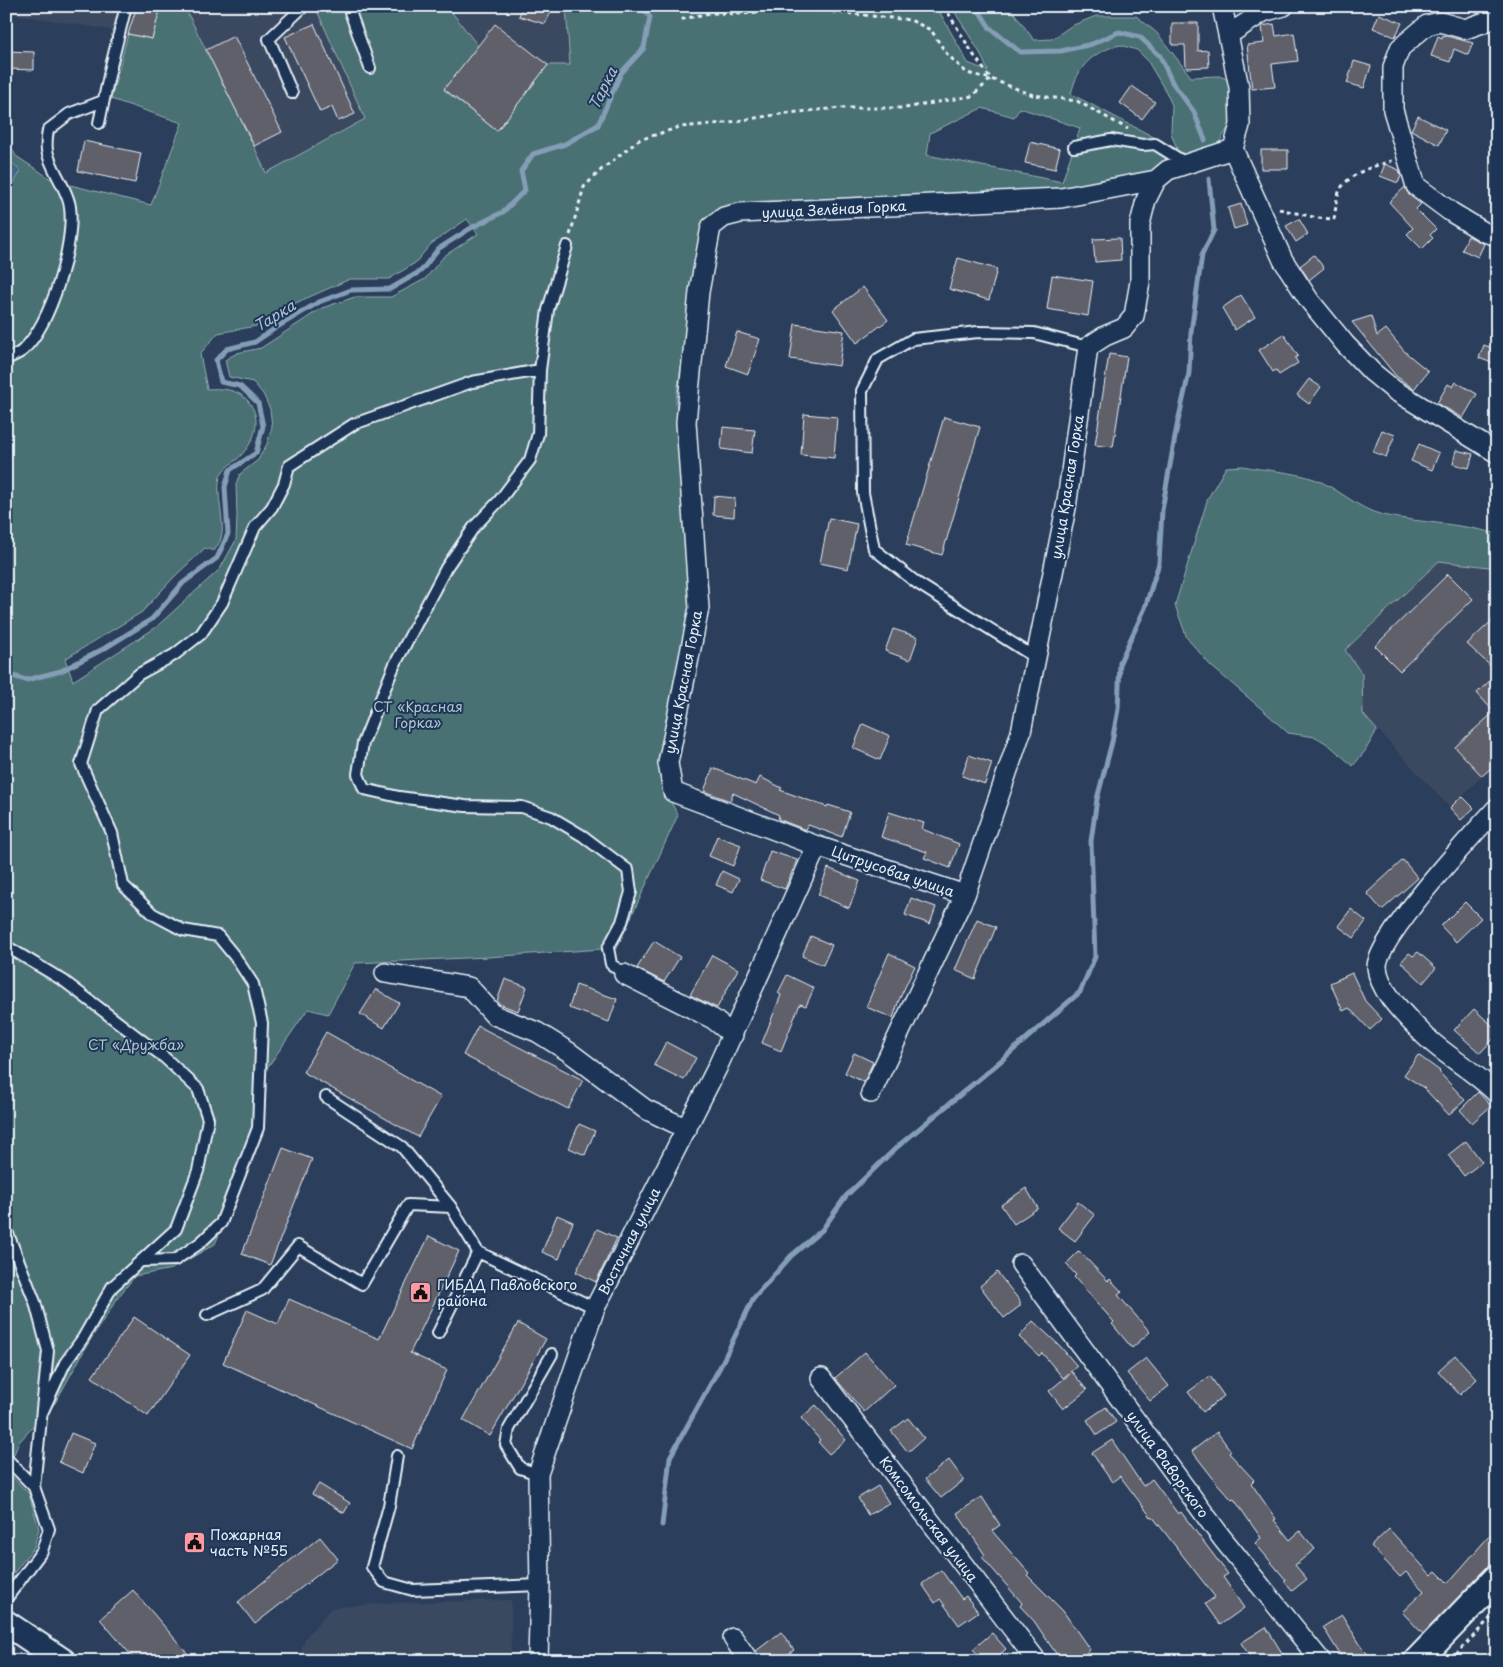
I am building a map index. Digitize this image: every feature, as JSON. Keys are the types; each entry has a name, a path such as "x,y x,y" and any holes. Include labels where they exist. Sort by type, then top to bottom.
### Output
{"main road":[{"path":"1417,1661 1497,1578"}],"street":[{"path":"1222,6 1239,86 1240,125 1234,149 1283,260 1309,300 1345,344 1372,372 1408,399 1497,453"},
{"path":"1228,35 1263,9 1284,6"},
{"path":"1492,17 1465,29 1440,22 1427,25 1400,48 1393,66 1393,110 1416,186 1451,212 1484,232 1497,236"},
{"path":"1088,347 1105,336 1124,328 1134,316 1140,282 1140,224 1146,200 1156,180 1168,170 1234,149"},
{"name":"улица Зелёная Горка","path":"686,422 699,292 711,227 724,217 740,213 1061,198 1156,180"},
{"name":"улица Красная Горка","path":"965,895 1021,732 1066,508 1088,347"},
{"name":"улица Красная Горка","path":"673,792 668,763 699,608 686,422"},
{"name":"Цитрусовая улица","path":"673,792 817,846 965,895 871,1093"},
{"path":"1497,808 1412,906 1379,954 1377,966 1388,996 1425,1036 1486,1082 1497,1094"},
{"name":"Восточная улица","path":"538,1661 540,1585 538,1474 595,1308 733,1035 817,846"},
{"path":"385,973 469,987 494,1014 538,1032 569,1052 644,1109 687,1129"},
{"path":"624,974 713,1019 733,1035"},
{"name":"улица Фаворского","path":"1021,1264 1222,1538 1321,1661"},
{"name":"Комсомольская улица","path":"821,1378 1037,1661"},
{"path":"6,1623 64,1661"},
{"path":"733,1638 749,1661"}],"lane":[{"path":"99,123 126,6"},
{"path":"292,93 269,39 304,6"},
{"path":"348,6 370,68"},
{"path":"6,359 23,351 39,329 52,303 71,232 70,205 47,151 48,130 69,114 104,101"},
{"path":"1074,147 1111,140 1143,145 1155,144 1187,164"},
{"path":"567,246 548,310 540,370 538,434 530,460 498,501 474,527 446,568 394,666 363,743 358,774 364,789 399,797 465,806 522,807 551,817 591,842 628,870 631,892 622,922 608,948 611,964 624,974"},
{"path":"1036,658 917,583 874,549 863,493 862,391 878,359 912,339 978,332 1034,333 1088,347"},
{"path":"143,1261 175,1260 200,1244 221,1223 258,1128 262,1023 253,984 236,958 218,936 183,930 152,914 123,885 112,833 81,764 98,710 139,674 174,655 200,634 222,603 255,527 272,507 284,484 289,466 354,424 472,382 540,370"},
{"path":"6,946 64,981 165,1058 198,1089 208,1119 198,1171 176,1230 112,1287 83,1338 65,1362 42,1413"},
{"path":"326,1097 402,1147 451,1207 478,1252 595,1308"},
{"path":"207,1315 262,1290 298,1246 362,1284 408,1205 451,1207"},
{"path":"6,1229 35,1302 48,1351 34,1487"},
{"path":"438,1333 478,1252"},
{"path":"538,1474 520,1468 506,1445 509,1429 552,1354"},
{"path":"397,1456 389,1506 372,1567 384,1582 413,1590 540,1585"},
{"path":"6,1458 34,1487 49,1529 42,1551 6,1599"}],"path":[{"path":"944,6 973,54 991,79"},
{"path":"679,20 710,13 744,14 787,7 910,20 931,30 946,53 967,73 991,79 1033,95 1077,101 1155,144"},
{"path":"567,246 584,187 600,170 639,140 680,127 724,123 787,112 840,108 905,108 972,96 991,79"},
{"path":"1258,206 1277,208 1318,218 1334,219 1341,189 1354,177 1369,168 1407,157"},
{"path":"1450,1661 1497,1611"}],"shaded area":[{"path":"6,6 161,6 152,39 111,30 6,13"},
{"path":"184,6 315,6 365,119 266,173"},
{"path":"447,6 566,6 570,65 548,65 495,24 478,46"},
{"path":"6,157 21,171 14,183 6,186"},
{"path":"1439,561 1497,568 1497,709 1456,747 1482,776 1450,808 1363,714 1362,674 1344,650"},
{"path":"511,1600 511,1661 298,1661 305,1638 331,1608 385,1603"}],"green space":[{"path":"161,6 184,6 266,173 365,119 315,6 447,6 478,46 444,90 497,131 548,65 570,65 566,6 934,6 938,9 968,63 988,71 980,53 951,6 1009,6 1034,40 1052,39 1071,26 1096,16 1136,16 1157,33 1191,77 1219,76 1230,80 1233,108 1230,125 1217,146 1152,176 1065,190 741,207 699,254 676,399 691,613 659,759 663,788 678,815 617,948 488,957 355,963 328,1014 308,1009 265,1071 263,1133 215,1244 172,1269 135,1276 119,1296 89,1342 55,1403 19,1442 7,1471 29,1494 39,1529 34,1547 6,1583 6,138 16,156 54,181 151,205 182,123 111,99 128,34 152,39","holes":["1120,45 1137,50 1147,60 1166,92 1172,105 1171,133 1177,149 1071,94 1082,68 1094,56","982,108 1014,117 1020,108 1080,128 1062,182 927,155 930,133","467,219 478,234 444,256 425,279 391,297 355,297 322,308 261,348 237,353 225,360 229,377 253,382 263,394 270,409 272,427 267,444 258,460 240,474 236,484 236,540 220,569 155,628 73,681 65,659 142,612 174,577 205,548 214,551 220,540 222,532 219,491 220,477 224,470 248,447 254,435 256,421 252,407 244,397 224,389 207,389 200,354 218,333 256,326 291,305 350,279 389,279 415,263 431,244"]},
{"path":"1243,466 1296,474 1314,479 1365,508 1383,515 1483,530 1497,534 1497,568 1439,561 1345,650 1362,674 1363,714 1377,730 1365,751 1353,766 1329,745 1316,737 1288,733 1211,666 1187,638 1175,605 1208,498 1226,467"}],"building":[{"path":"137,6 161,6 152,39 128,34"},
{"path":"523,6 554,6 545,24 519,16"},
{"path":"1379,14 1402,23 1395,37 1373,28"},
{"path":"1172,23 1198,23 1198,51 1208,50 1209,67 1186,68 1185,45 1172,45"},
{"path":"314,24 355,114 338,121 332,107 320,112 285,37"},
{"path":"495,24 548,65 497,131 444,89"},
{"path":"1274,24 1276,36 1294,33 1298,61 1272,64 1275,87 1252,89 1247,45 1264,43 1262,26"},
{"path":"1443,35 1473,43 1468,55 1454,49 1450,62 1431,56 1438,36 1442,38"},
{"path":"234,36 282,132 254,146 206,50"},
{"path":"6,51 34,52 34,70 6,69"},
{"path":"1354,61 1371,66 1364,88 1347,83"},
{"path":"1132,86 1155,102 1142,119 1120,103"},
{"path":"1418,116 1446,130 1439,145 1411,130"},
{"path":"84,141 141,153 135,183 78,171"},
{"path":"1030,142 1060,149 1055,169 1025,163"},
{"path":"1261,150 1288,150 1288,169 1261,169"},
{"path":"1385,164 1399,170 1401,176 1398,183 1380,176"},
{"path":"1405,187 1409,195 1421,204 1416,209 1436,229 1430,235 1433,238 1422,249 1407,234 1413,228 1389,202"},
{"path":"1241,204 1247,225 1234,229 1228,208"},
{"path":"1299,219 1308,234 1296,242 1286,226"},
{"path":"1468,236 1484,244 1478,257 1462,250"},
{"path":"1120,238 1121,260 1095,262 1093,239"},
{"path":"1314,255 1324,268 1309,280 1300,266"},
{"path":"958,258 997,269 989,300 949,289"},
{"path":"1052,275 1093,281 1088,316 1047,309"},
{"path":"863,287 888,320 857,343 833,310"},
{"path":"1241,295 1255,317 1235,330 1222,308"},
{"path":"1371,316 1377,336 1386,329 1405,352 1428,371 1414,389 1396,376 1352,322"},
{"path":"795,324 844,331 839,366 790,359"},
{"path":"737,332 760,339 748,374 726,366"},
{"path":"1284,334 1298,356 1295,358 1298,363 1279,375 1276,370 1273,372 1259,350"},
{"path":"1484,345 1497,350 1497,365 1479,358"},
{"path":"1109,354 1127,357 1113,447 1095,445"},
{"path":"1309,379 1321,387 1309,404 1297,395"},
{"path":"1456,382 1477,394 1463,418 1437,403 1448,384 1453,387"},
{"path":"804,414 837,417 834,458 801,455"},
{"path":"944,417 980,427 942,555 906,545"},
{"path":"723,427 755,430 752,453 721,449"},
{"path":"1382,430 1395,435 1386,457 1373,452"},
{"path":"1419,444 1439,453 1432,470 1411,461"},
{"path":"1456,450 1473,454 1469,468 1453,464"},
{"path":"714,496 735,498 734,517 713,515"},
{"path":"829,518 857,524 848,569 820,563"},
{"path":"1448,574 1473,599 1400,671 1375,646"},
{"path":"1497,616 1497,672 1467,644"},
{"path":"893,629 918,637 910,660 885,651"},
{"path":"1497,674 1497,763 1482,776 1455,747 1494,712 1477,693"},
{"path":"863,724 890,736 880,760 853,748"},
{"path":"969,755 992,763 985,784 962,776"},
{"path":"713,768 756,785 760,777 782,788 780,790 827,807 828,805 850,812 842,837 808,825 806,830 778,819 779,815 733,793 730,801 704,791"},
{"path":"1462,796 1474,808 1461,820 1450,808"},
{"path":"889,812 924,823 922,829 959,844 950,868 924,858 927,852 881,837"},
{"path":"717,836 741,845 733,866 709,856"},
{"path":"770,851 797,860 785,889 760,880"},
{"path":"1403,860 1418,878 1382,910 1367,893"},
{"path":"828,868 860,881 849,908 818,895"},
{"path":"722,871 739,879 733,892 716,885"},
{"path":"911,898 936,907 930,924 905,915"},
{"path":"1465,902 1481,918 1456,942 1441,926"},
{"path":"1351,909 1366,921 1354,938 1338,926"},
{"path":"977,919 996,927 975,979 955,970"},
{"path":"811,936 832,945 823,965 802,956"},
{"path":"654,941 680,957 664,982 637,968"},
{"path":"1418,952 1436,968 1423,983 1401,962 1409,953 1413,956"},
{"path":"889,953 915,966 893,1018 866,1007"},
{"path":"712,955 738,969 717,1008 690,995"},
{"path":"1352,973 1365,1001 1382,1019 1370,1030 1349,1008 1343,1011 1330,983"},
{"path":"787,975 814,988 806,1006 800,1004 781,1051 762,1043 781,995 778,993"},
{"path":"505,979 527,987 518,1011 499,1004 497,1001"},
{"path":"576,985 617,999 609,1022 569,1008"},
{"path":"376,989 399,1003 384,1028 360,1014"},
{"path":"1474,1009 1497,1030 1497,1035 1480,1053 1454,1030"},
{"path":"478,1026 583,1080 568,1109 463,1055"},
{"path":"326,1032 441,1097 418,1137 303,1072"},
{"path":"666,1042 696,1058 684,1080 654,1065"},
{"path":"854,1053 873,1062 864,1082 845,1073"},
{"path":"1418,1055 1440,1071 1465,1100 1449,1115 1424,1088 1404,1075"},
{"path":"1478,1092 1491,1106 1472,1123 1460,1110"},
{"path":"579,1124 595,1131 585,1155 569,1148"},
{"path":"1466,1141 1482,1162 1464,1176 1448,1155"},
{"path":"283,1148 312,1159 270,1265 242,1254"},
{"path":"1026,1188 1038,1208 1014,1224 1001,1205"},
{"path":"1078,1202 1095,1215 1075,1241 1058,1228"},
{"path":"557,1215 573,1222 559,1259 542,1252"},
{"path":"597,1229 617,1238 596,1282 576,1272"},
{"path":"429,1236 459,1251 410,1353 447,1370 412,1449 223,1363 247,1310 278,1324 289,1299 379,1339"},
{"path":"1079,1251 1108,1281 1110,1279 1122,1292 1118,1295 1150,1332 1132,1348 1112,1324 1114,1322 1074,1277 1076,1275 1066,1264"},
{"path":"997,1272 1020,1301 1020,1306 1004,1318 980,1286"},
{"path":"134,1317 190,1355 148,1416 92,1377"},
{"path":"1033,1321 1060,1346 1077,1366 1063,1378 1042,1353 1039,1356 1019,1337"},
{"path":"518,1323 546,1339 490,1436 463,1420"},
{"path":"865,1352 894,1385 864,1412 835,1378"},
{"path":"1455,1355 1477,1379 1460,1395 1438,1371"},
{"path":"1146,1358 1169,1386 1150,1401 1127,1373"},
{"path":"1072,1372 1087,1390 1063,1409 1049,1391"},
{"path":"1210,1376 1224,1396 1203,1412 1188,1392"},
{"path":"816,1405 846,1440 829,1454 801,1418"},
{"path":"1106,1407 1116,1422 1097,1435 1087,1420"},
{"path":"908,1418 924,1438 908,1452 891,1431"},
{"path":"1217,1432 1231,1451 1229,1453 1254,1480 1251,1483 1276,1519 1274,1520 1290,1540 1300,1531 1315,1549 1295,1565 1307,1579 1292,1591 1284,1581 1286,1580 1255,1543 1261,1538 1234,1499 1232,1500 1216,1482 1192,1451"},
{"path":"71,1433 95,1443 83,1473 59,1462"},
{"path":"1112,1440 1143,1486 1152,1479 1178,1514 1181,1512 1228,1574 1223,1577 1244,1608 1220,1625 1205,1604 1215,1597 1120,1476 1112,1482 1092,1453"},
{"path":"949,1460 964,1480 941,1498 925,1479"},
{"path":"319,1484 350,1503 344,1513 312,1494"},
{"path":"878,1486 889,1503 868,1515 858,1498"},
{"path":"982,1497 1000,1525 992,1531 1029,1573 1027,1575 1063,1611 1090,1650 1086,1653 1091,1661 1061,1661 1034,1621 1020,1606 1022,1603 982,1557 985,1555 957,1513"},
{"path":"1497,1527 1497,1559 1486,1568 1423,1634 1402,1612 1424,1591 1406,1572 1400,1577 1371,1546 1389,1529 1431,1575 1436,1571 1448,1583"},
{"path":"320,1537 338,1559 255,1624 238,1602"},
{"path":"941,1570 962,1599 966,1596 978,1612 959,1625 940,1599 935,1603 922,1584"},
{"path":"133,1590 194,1661 136,1661 100,1619"},
{"path":"1342,1615 1363,1649 1375,1661 1344,1661 1323,1627"},
{"path":"1266,1627 1287,1661 1253,1661 1241,1643"},
{"path":"781,1632 794,1650 780,1661 760,1661 756,1651"},
{"path":"992,1633 1006,1649 992,1661 983,1661 973,1649"}],"waterway":[{"name":"Тарка","path":"6,674 26,680 61,671 105,648 152,619 183,583 217,558 228,534 225,487 230,470 256,453 263,426 258,403 240,386 221,382 216,360 227,349 255,342 319,302 351,290 390,289 421,271 438,249 471,228 503,212 525,190 521,171 533,154 565,144 598,125 621,73 644,48 650,17 641,6"},
{"path":"976,6 990,28 1020,52 1061,51 1092,44 1119,32 1140,37 1160,56 1172,82 1194,112 1205,140"},
{"path":"662,1525 670,1457 720,1367 753,1299 791,1256 822,1230 846,1196 897,1147 1080,992 1095,957 1091,841 1097,799 1112,742 1118,709 1120,662 1145,608 1159,563 1162,510 1177,426 1189,373 1191,332 1202,255 1214,230 1209,179"}],"place":[{"name":"ГИБДД Павловского района","path":"421,1292"},
{"name":"Пожарная часть №55","path":"194,1542"}],"park label":[{"name":"СТ «Красная Горка»","path":"418,714"},
{"name":"СТ «Дружба»","path":"136,1044"}]}
